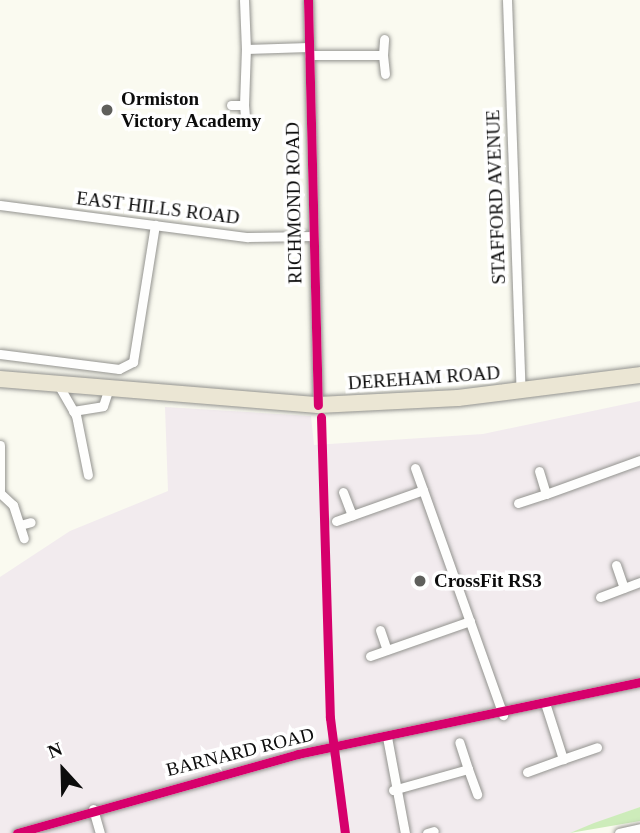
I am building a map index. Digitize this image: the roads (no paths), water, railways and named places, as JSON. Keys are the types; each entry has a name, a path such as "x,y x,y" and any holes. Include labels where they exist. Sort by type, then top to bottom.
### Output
{"highway":[{"name":"DEREHAM ROAD","path":"0,379 108,391 318,405 521,392 640,374"}],"street":[{"path":"244,0 245,116"},
{"name":"RICHMOND ROAD","path":"308,0 318,405"},
{"name":"STAFFORD AVENUE","path":"507,0 521,392"},
{"path":"384,39 385,74"},
{"path":"246,49 383,55"},
{"path":"231,105 244,105"},
{"name":"EAST HILLS ROAD","path":"0,205 248,237 313,236"},
{"path":"0,354 119,369 133,362 155,225"},
{"path":"59,386 73,411 89,475"},
{"path":"73,411 103,406 108,391"},
{"path":"0,445 0,493 13,505 24,538"},
{"path":"518,503 640,460"},
{"path":"415,468 503,715"},
{"path":"539,471 547,494"},
{"path":"336,521 424,490"},
{"path":"343,492 352,515"},
{"path":"20,525 31,522"},
{"path":"616,565 624,588"},
{"path":"600,597 640,582"},
{"path":"370,656 470,621"},
{"path":"380,630 387,650"},
{"name":"BARNARD ROAD","path":"17,833 93,809 387,737 546,706 640,682"},
{"path":"546,706 563,759"},
{"path":"387,737 393,790 405,833"},
{"path":"459,742 477,793"},
{"path":"527,772 597,747"},
{"path":"393,790 468,769"},
{"path":"93,809 100,833"},
{"path":"619,833 640,828"}],"place":[{"name":"Ormiston Victory Academy","path":"107,110"},
{"name":"CrossFit RS3","path":"420,581"}]}
